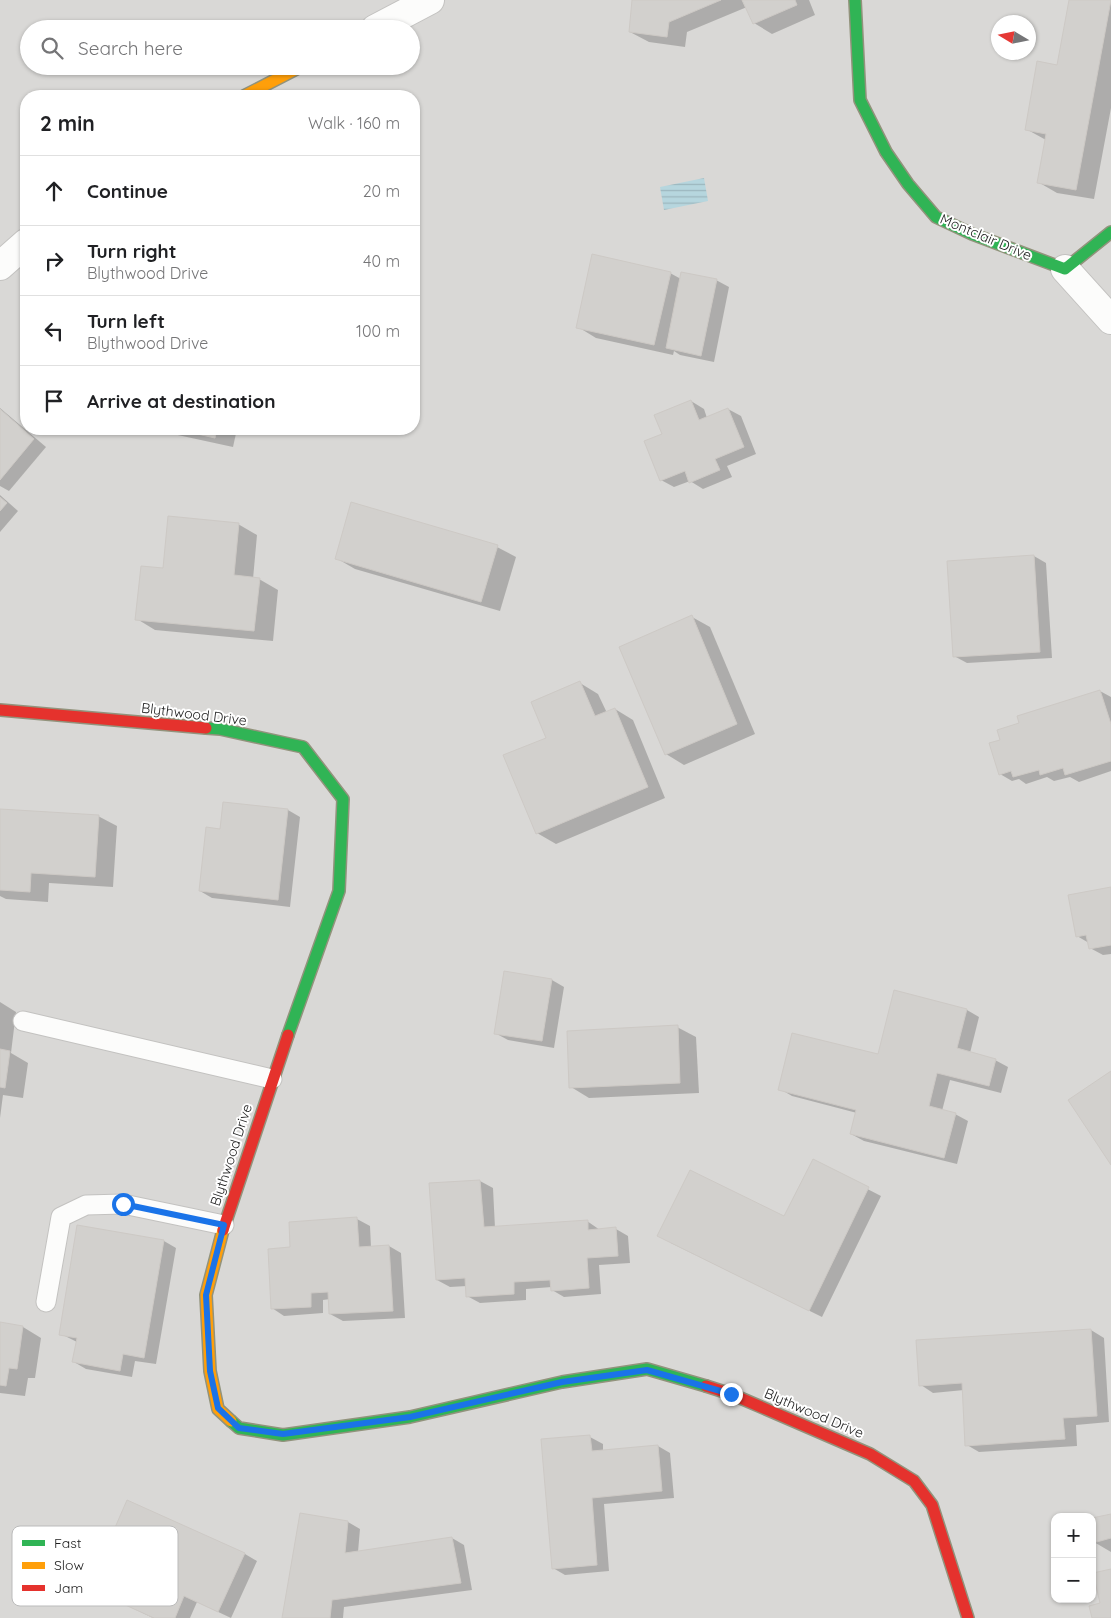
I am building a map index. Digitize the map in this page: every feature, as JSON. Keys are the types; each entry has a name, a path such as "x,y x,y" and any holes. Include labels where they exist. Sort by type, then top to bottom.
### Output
{"street":[{"path":"392,20 430,0"},
{"name":"Montclair Drive","path":"855,0 860,100 886,152 908,184 936,217 972,234 1065,269"},
{"path":"256,90 285,75"},
{"path":"1111,232 1065,269 1111,320"},
{"path":"0,266 20,248"},
{"name":"Blythwood Drive","path":"0,710 220,729 303,747 342,799 338,891 272,1079 224,1225 206,1295 210,1371 218,1408 239,1428 283,1434 410,1417 562,1382 647,1370 731,1394 870,1454 914,1481 932,1505 968,1618"}],"lane":[{"path":"23,1021 272,1079"},
{"path":"46,1302 61,1217 86,1205 123,1204 224,1225"}],"shaded area":[{"path":"0,0 1111,0 1111,1618 0,1618"}],"water":[{"path":"704,178 708,201 664,210 660,187"}],"building":[{"path":"632,0 721,0 669,22 667,37 629,32"},
{"path":"742,0 795,0 797,5 753,24"},
{"path":"1069,0 1111,0 1076,190 1037,183 1046,134 1025,130 1037,61 1057,65"},
{"path":"592,254 671,272 654,345 576,328"},
{"path":"681,272 717,279 701,356 666,348"},
{"path":"691,400 699,420 728,408 744,447 715,459 720,470 689,483 685,471 660,481 644,441 662,434 654,415"},
{"path":"0,409 20,427 20,435 29,435 34,439 0,480"},
{"path":"202,435 216,435 215,438"},
{"path":"0,497 7,503 0,511"},
{"path":"351,502 498,545 481,602 335,559"},
{"path":"168,516 239,523 234,575 260,578 254,631 135,620 141,566 163,568"},
{"path":"1034,555 1040,652 953,657 947,561"},
{"path":"692,615 737,724 665,755 619,647"},
{"path":"580,681 595,716 615,708 648,787 536,834 503,755 546,738 531,702"},
{"path":"1100,690 1111,724 1111,761 1065,775 1063,768 1040,775 1039,770 1013,777 1011,771 999,775 989,743 1000,740 997,730 1019,723 1017,716"},
{"path":"223,802 288,809 278,900 199,891 206,827 220,829"},
{"path":"0,809 99,815 95,877 31,873 30,892 0,890"},
{"path":"1111,887 1111,945 1089,949 1086,935 1076,937 1068,895"},
{"path":"504,971 552,979 542,1041 494,1034"},
{"path":"894,990 967,1009 957,1048 996,1059 989,1086 937,1073 929,1106 956,1113 944,1158 850,1134 856,1110 778,1090 792,1033 878,1054"},
{"path":"678,1025 680,1083 569,1088 567,1031"},
{"path":"0,1049 10,1051 5,1088 0,1087"},
{"path":"1111,1071 1111,1165 1068,1100"},
{"path":"813,1159 869,1187 809,1311 657,1236 690,1170 784,1216"},
{"path":"480,1180 484,1227 588,1220 588,1230 616,1227 618,1256 587,1258 589,1288 551,1291 550,1280 514,1282 514,1294 466,1297 465,1278 436,1280 429,1183"},
{"path":"357,1217 359,1247 389,1245 393,1311 329,1314 328,1292 311,1293 311,1307 271,1309 268,1249 290,1247 289,1222"},
{"path":"77,1225 164,1240 144,1358 123,1354 120,1371 72,1362 77,1338 59,1335"},
{"path":"0,1322 23,1326 17,1369 9,1368 6,1386 0,1385"},
{"path":"1091,1329 1097,1416 1063,1418 1065,1439 965,1446 962,1383 919,1386 916,1340"},
{"path":"590,1435 592,1451 658,1445 662,1491 592,1498 597,1565 552,1569 541,1439"},
{"path":"127,1500 245,1553 218,1612 184,1596 175,1618 154,1618 128,1606 178,1606 178,1526 116,1526"},
{"path":"300,1513 348,1521 345,1553 452,1537 461,1583 332,1600 330,1618 282,1618"},
{"path":"1111,1514 1111,1538 1096,1542 1096,1517"},
{"path":"1111,1569 1111,1618 1092,1618 1089,1606 1100,1603 1096,1586 1096,1572"}],"traffic: fast":[{"path":"855,0 860,100 886,152 908,184 936,217 972,234 1065,269 1111,232"},
{"path":"206,728 220,729 303,747 343,799 339,891 288,1035"},
{"path":"231,1421 239,1428 283,1435 410,1417 562,1382 647,1369 706,1386"}],"traffic: slow":[{"path":"256,90 285,75"},
{"path":"223,1230 206,1295 210,1371 218,1409 231,1421"}],"traffic: jam":[{"path":"0,710 206,728"},
{"path":"223,1230 288,1035"},
{"path":"706,1386 731,1394 870,1454 914,1481 932,1505 968,1618"}],"route":[{"path":"123,1204 224,1225 206,1295 210,1371 218,1408 239,1428 283,1434 410,1417 562,1382 647,1370 731,1394"}]}
